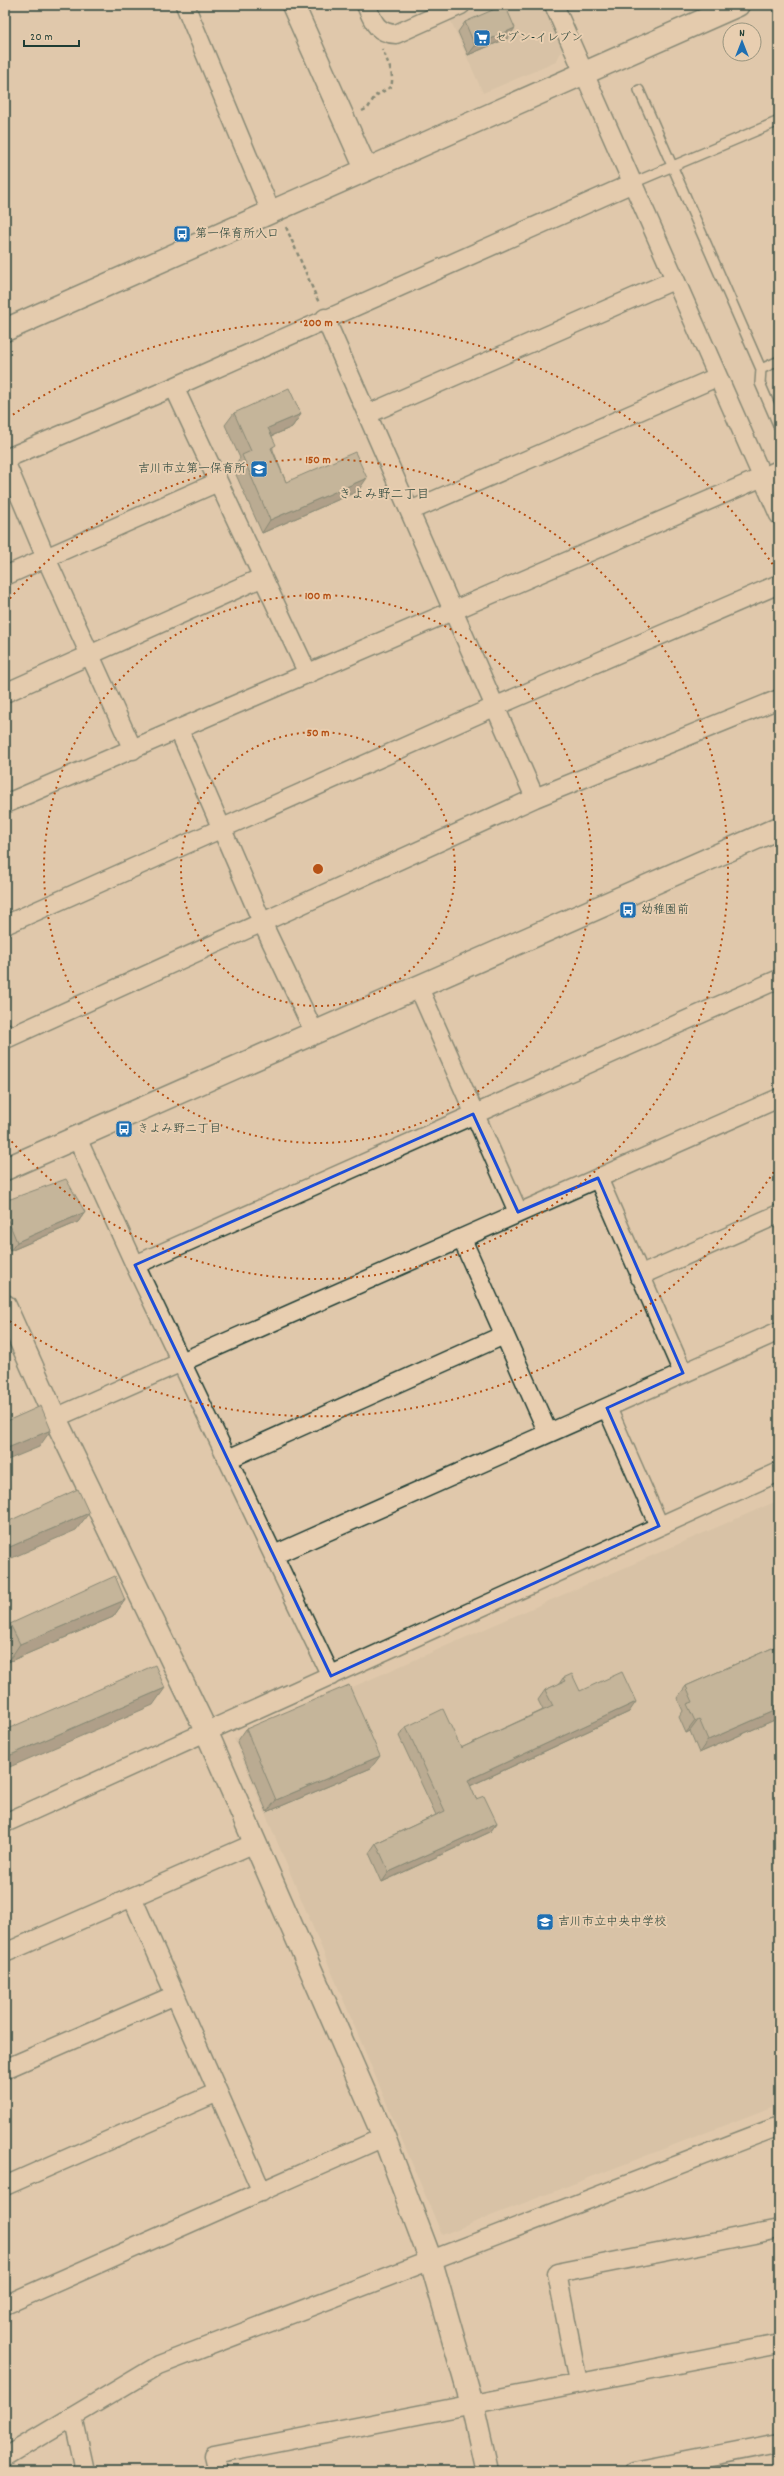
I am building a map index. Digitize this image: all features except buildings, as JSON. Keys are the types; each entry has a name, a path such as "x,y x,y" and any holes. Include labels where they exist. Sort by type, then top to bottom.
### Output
{"street":[{"path":"185,5 278,218"},
{"path":"293,5 366,169"},
{"path":"366,5 376,27 385,34 396,34 461,5"},
{"path":"554,5 718,377 771,473 779,514"},
{"path":"5,330 278,218 366,169 738,5"},
{"path":"132,750 46,558 5,460 174,387 325,318 633,183"},
{"path":"368,414 674,280"},
{"path":"325,318 535,798"},
{"path":"410,511 718,377"},
{"path":"174,387 308,674"},
{"path":"5,804 454,612 771,473"},
{"path":"5,576 218,482"},
{"path":"5,693 263,577"},
{"path":"5,925 494,707 779,584"},
{"path":"5,1032 8,1038 535,798 779,699"},
{"path":"179,730 262,922 315,1034"},
{"path":"5,1169 778,832"},
{"path":"135,1265 779,979"},
{"path":"419,988 473,1114 518,1212"},
{"path":"55,1418 462,1239 518,1212 779,1098"},
{"path":"77,1138 135,1265 331,1676"},
{"path":"598,1178 639,1276 683,1374"},
{"path":"639,1276 779,1214"},
{"path":"462,1239 548,1433"},
{"path":"5,1306 55,1418 207,1733 384,2137 431,2261 472,2404 487,2471"},
{"path":"274,1555 779,1331"},
{"path":"228,1459 504,1335"},
{"path":"607,1408 659,1526"},
{"path":"5,1822 207,1733 779,1472"},
{"path":"5,1953 255,1843"},
{"path":"132,1897 262,2192"},
{"path":"5,2069 175,1995"},
{"path":"5,2186 218,2092"},
{"path":"5,2457 159,2365 779,2126"},
{"path":"5,2305 384,2137"},
{"path":"578,2383 557,2273 779,2229"},
{"path":"218,2471 214,2455 779,2344"},
{"path":"74,2416 85,2471"},
{"path":"635,2471 779,2443"}],"lane":[{"path":"639,90 761,369 760,383 779,427"},
{"path":"633,183 779,121"},
{"path":"761,369 779,361"}],"path":[{"path":"357,114 368,108 375,96 391,87 393,81 382,48 385,34"},
{"path":"278,218 325,318"}],"highlighted area":[{"path":"473,1114 518,1212 598,1178 683,1373 607,1408 659,1526 331,1676 135,1265"}],"shaded area":[{"path":"481,5 546,5 564,46 556,62 483,93 450,19"},
{"name":"吉川市立中央中学校","path":"779,1500 779,2104 442,2235 234,1739"}],"place":[{"name":"セブン-イレブン","path":"482,38"},
{"name":"第一保育所入口","path":"182,234"},
{"name":"吉川市立第一保育所","path":"259,469"},
{"name":"幼稚園前","path":"628,910"},
{"name":"きよみ野二丁目","path":"124,1129"},
{"name":"吉川市立中央中学校","path":"545,1922"}],"district":[{"name":"きよみ野二丁目","path":"384,495"}]}
